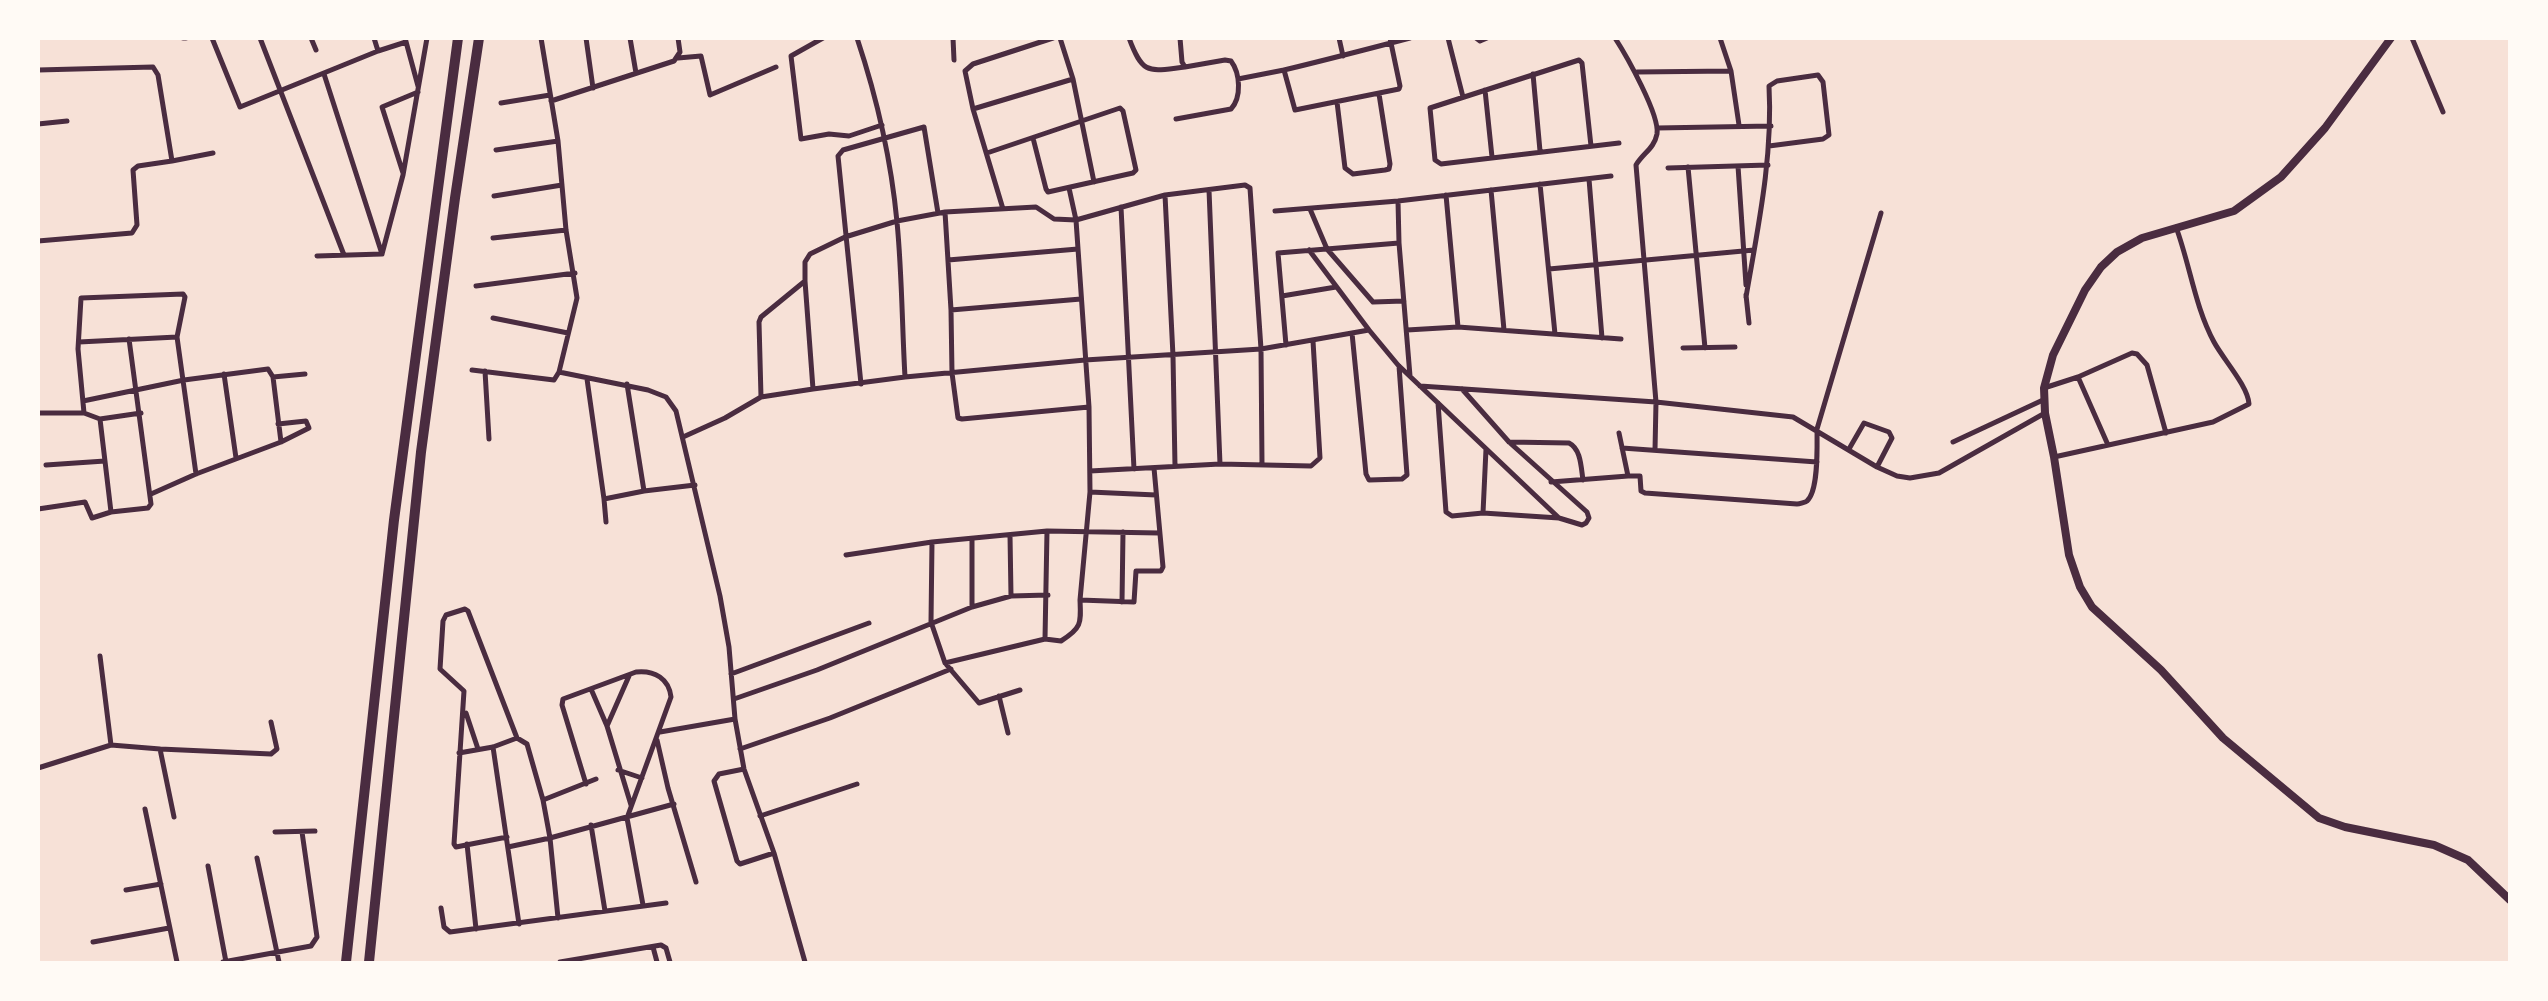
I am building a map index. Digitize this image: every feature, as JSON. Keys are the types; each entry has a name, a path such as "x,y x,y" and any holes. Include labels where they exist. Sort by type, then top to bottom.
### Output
{"highway":[{"path":"345,962 397,493 458,38"},
{"path":"369,962 421,452 479,38"}],"main road":[{"path":"2391,38 2325,128 2281,177 2234,211 2142,238 2117,252 2101,267 2085,290 2053,355 2043,400 2069,555 2080,587 2092,607 2161,670 2223,738 2319,818 2345,827 2434,845 2468,860 2510,900"}],"street":[{"path":"212,38 238,106 243,107 406,40 418,90"},
{"path":"260,38 344,255"},
{"path":"311,38 316,50"},
{"path":"374,38 378,51"},
{"path":"383,254 403,175 427,38"},
{"path":"472,370 551,380 556,378 577,298 566,230 558,141 541,38"},
{"path":"586,38 593,88"},
{"path":"630,38 636,73"},
{"path":"677,58 680,52 678,38"},
{"path":"823,38 791,56 801,139 829,134 849,136 882,125"},
{"path":"857,38 885,137 897,221 905,377"},
{"path":"953,38 954,60"},
{"path":"1003,209 973,109 965,71 968,66 1053,38"},
{"path":"1060,38 1073,79 1094,182"},
{"path":"1129,38 1140,64 1145,68 1153,70 1185,67 1228,60 1236,68 1236,102 1231,108 1176,119"},
{"path":"1181,38 1182,62 1185,67"},
{"path":"1339,38 1343,56"},
{"path":"1238,79 1410,38"},
{"path":"1448,38 1463,97"},
{"path":"1476,38 1480,41 1487,38"},
{"path":"1615,38 1637,72 1657,128 1650,151 1636,164 1656,402 1655,450"},
{"path":"1720,38 1731,71 1739,125"},
{"path":"2412,38 2443,112"},
{"path":"1284,70 1295,110 1395,91 1400,86 1390,41"},
{"path":"501,103 551,98 593,88 677,58 701,56 710,94 776,67"},
{"path":"1591,146 1582,63 1579,60 1430,108 1435,160 1441,164 1619,143"},
{"path":"38,70 153,67 158,75 172,161"},
{"path":"1637,72 1731,71"},
{"path":"324,74 383,254"},
{"path":"1533,74 1540,151"},
{"path":"1746,296 1768,165 1769,146 1771,126 1769,86 1777,81 1813,75 1821,78 1829,135 1823,139 1769,146"},
{"path":"973,109 1073,79"},
{"path":"403,175 382,107 418,90"},
{"path":"1485,90 1492,157"},
{"path":"1337,102 1345,168 1353,174 1385,170 1389,169 1390,164 1379,94"},
{"path":"987,153 1122,108 1136,166 1133,173 1051,192 1046,190 1033,138"},
{"path":"38,124 67,121"},
{"path":"1657,128 1771,126"},
{"path":"861,384 838,156 844,150 925,127 942,212 948,260 952,373 957,414 962,419 1089,407"},
{"path":"496,150 558,141"},
{"path":"38,241 132,233 137,225 133,170 138,166 213,153"},
{"path":"1668,168 1768,165"},
{"path":"1738,166 1749,323"},
{"path":"1688,167 1704,348"},
{"path":"1275,211 1398,201 1611,176"},
{"path":"1589,179 1602,338"},
{"path":"1540,184 1555,334"},
{"path":"494,196 562,185"},
{"path":"813,389 805,262 810,254 845,237 897,221 942,212 1035,207 1054,219 1076,220 1165,195 1245,185 1250,188 1261,349 1262,464"},
{"path":"945,663 1045,639 1060,640 1077,629 1081,621 1080,600 1090,492 1089,407 1076,220 1069,188"},
{"path":"1209,190 1218,352 1220,464"},
{"path":"1491,190 1504,330"},
{"path":"1165,195 1175,466"},
{"path":"1446,195 1458,327"},
{"path":"1398,201 1410,376"},
{"path":"1121,207 1134,469"},
{"path":"1310,208 1327,248 1374,303 1404,301"},
{"path":"1551,482 1628,475 1640,476 1645,494 1797,504 1807,501 1812,494 1817,462 1818,429 1881,213"},
{"path":"2054,457 2213,422 2249,404 2246,393 2213,341 2202,315 2176,227"},
{"path":"494,239 566,230"},
{"path":"1286,345 1278,253 1399,243"},
{"path":"948,260 1078,249"},
{"path":"1309,250 1398,365 1559,518"},
{"path":"1549,269 1754,250"},
{"path":"317,256 383,254"},
{"path":"476,286 575,273"},
{"path":"761,397 759,321 805,281"},
{"path":"1282,296 1336,287"},
{"path":"84,413 79,342 81,298 183,294 185,297 177,337 196,474"},
{"path":"951,310 1082,299"},
{"path":"493,318 568,333"},
{"path":"1407,330 1458,327 1621,339"},
{"path":"683,437 725,418 761,397 905,377 1085,360 1261,349 1369,330"},
{"path":"1352,333 1366,474 1369,480 1402,479 1407,475 1398,365"},
{"path":"79,342 177,337"},
{"path":"38,509 85,502 91,518 111,512 148,508 151,504 138,389 129,339"},
{"path":"1090,471 1220,464 1311,466 1320,458 1313,341"},
{"path":"1683,348 1735,346"},
{"path":"2044,388 2078,377 2132,353 2137,354 2147,365 2166,433"},
{"path":"83,401 184,380 268,369 273,377 281,442"},
{"path":"485,372 489,439"},
{"path":"559,372 627,384 666,397 676,411 720,596 744,769 774,853 804,962"},
{"path":"224,374 236,458"},
{"path":"273,377 305,374"},
{"path":"2078,377 2108,444"},
{"path":"587,379 606,522"},
{"path":"627,384 644,491"},
{"path":"1420,386 1656,402 1793,417 1818,429 1877,467 1896,476 1910,478 1939,473 2045,413"},
{"path":"1438,403 1446,512 1452,516 1483,513 1559,518 1582,525 1587,523 1587,512 1509,442 1462,389"},
{"path":"1953,442 2043,400"},
{"path":"38,413 84,413 100,419 141,413"},
{"path":"100,419 111,512"},
{"path":"151,494 281,442 309,428 306,421 278,424"},
{"path":"1849,449 1864,423 1889,432 1892,438 1877,467"},
{"path":"1619,433 1628,475"},
{"path":"1509,442 1569,443 1578,452 1583,480"},
{"path":"1622,447 1817,462"},
{"path":"1483,513 1486,449"},
{"path":"46,464 105,461"},
{"path":"1080,600 1131,603 1136,599 1136,571 1161,570 1163,566 1154,468"},
{"path":"604,499 695,485"},
{"path":"1090,492 1156,495"},
{"path":"846,555 932,541 1047,531 1159,533"},
{"path":"1045,639 1048,595 1047,531"},
{"path":"1122,532 1122,602"},
{"path":"1010,535 1012,596"},
{"path":"972,539 972,607"},
{"path":"932,541 931,622 945,663 979,703 1020,690"},
{"path":"734,699 817,670 972,607 1012,596 1048,595"},
{"path":"507,836 456,847 454,844 464,709 463,689 440,669 444,618 465,609 517,738 527,744 530,750 550,838 558,918"},
{"path":"731,674 869,623"},
{"path":"100,656 111,745"},
{"path":"740,749 830,718 951,669"},
{"path":"586,784 563,699 645,671 665,679 670,687 671,698 627,818 643,905"},
{"path":"607,726 629,676"},
{"path":"591,690 607,726 618,770 631,805"},
{"path":"999,696 1008,733"},
{"path":"464,709 478,750"},
{"path":"659,736 735,719"},
{"path":"38,768 111,745 274,753 277,746 271,722"},
{"path":"659,736 674,804 696,882"},
{"path":"459,753 493,747 517,738"},
{"path":"493,747 519,924"},
{"path":"160,749 174,817"},
{"path":"744,769 719,775 714,781 737,862 740,864 774,853"},
{"path":"618,770 642,778"},
{"path":"543,800 596,779"},
{"path":"760,816 857,783"},
{"path":"508,846 550,838 674,804"},
{"path":"145,809 177,962"},
{"path":"591,825 605,911"},
{"path":"275,832 315,831"},
{"path":"208,866 225,962 311,946 317,937 302,832"},
{"path":"467,844 476,929"},
{"path":"257,858 279,962"},
{"path":"126,890 161,884"},
{"path":"441,908 447,930 519,924 666,903"},
{"path":"93,942 169,928"},
{"path":"564,962 664,946 670,962"},
{"path":"653,947 657,962"},
{"path":"611,954 612,962"}]}
